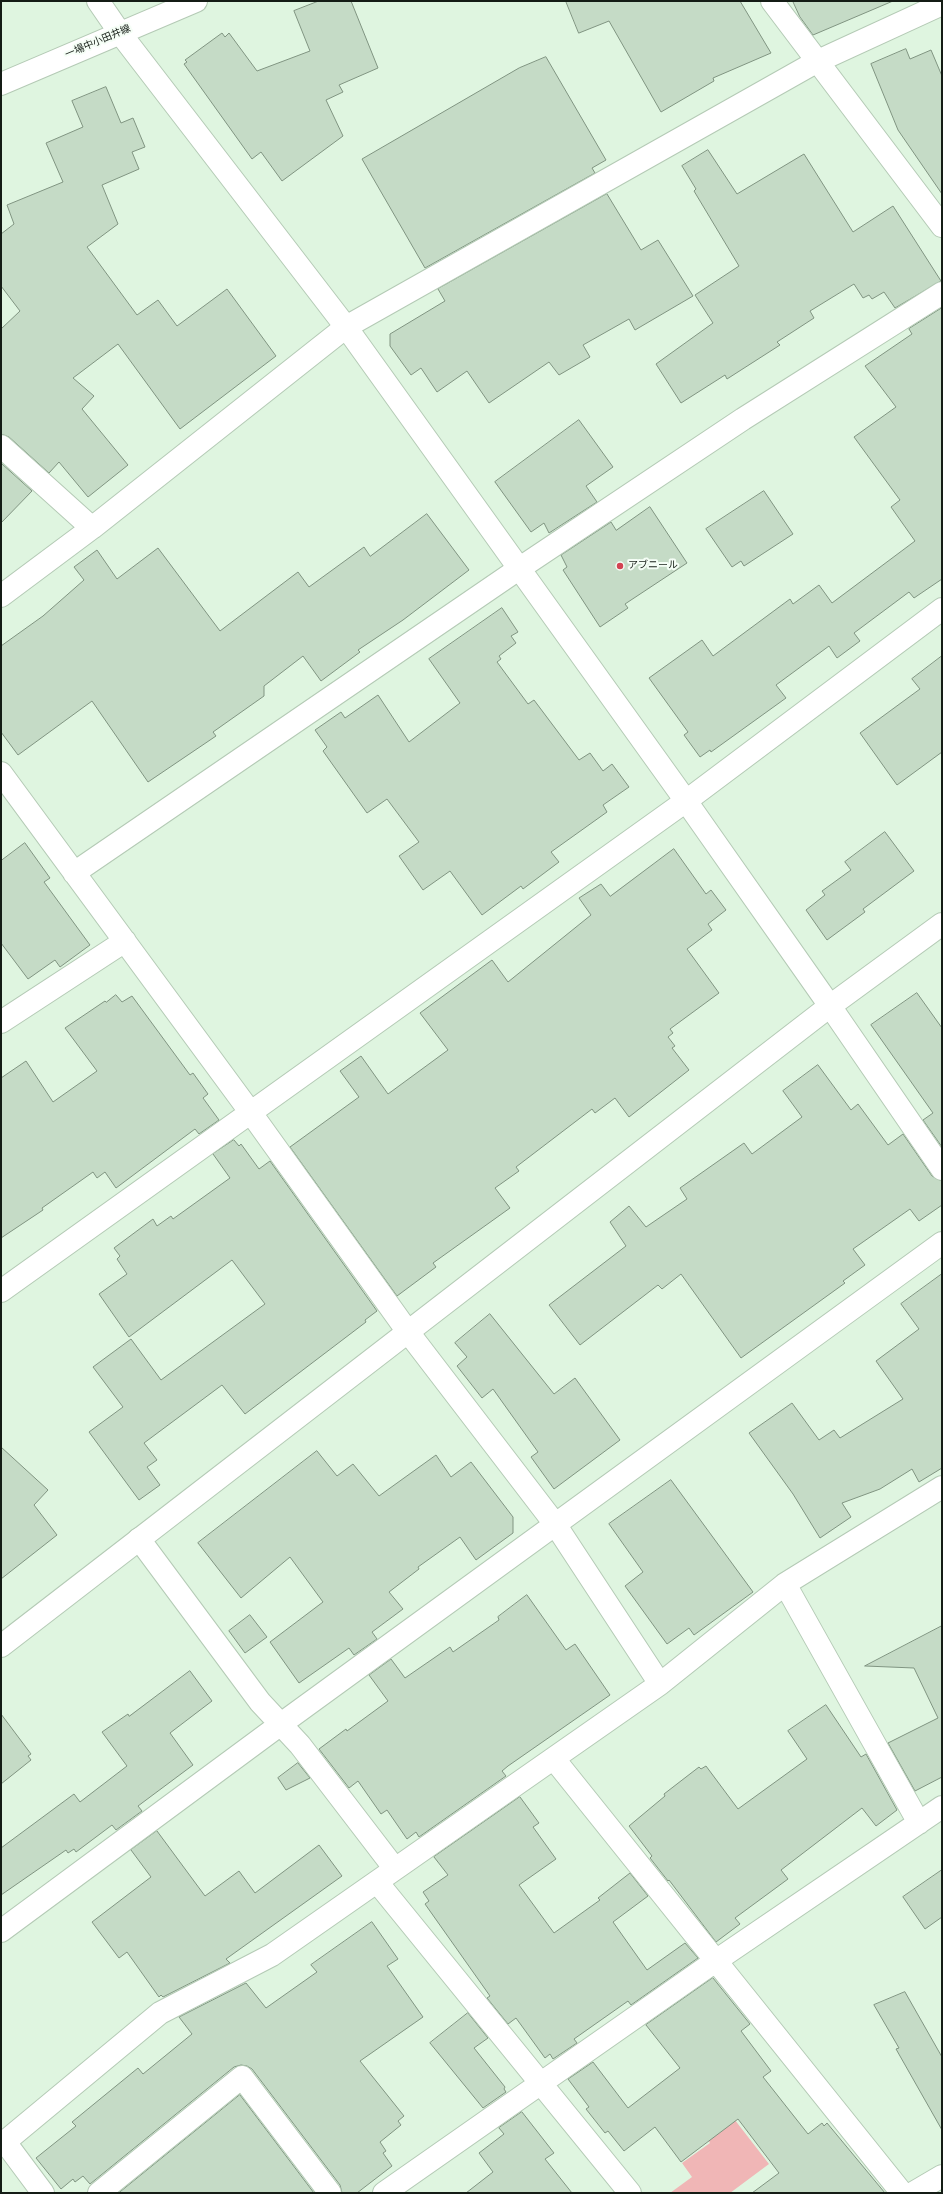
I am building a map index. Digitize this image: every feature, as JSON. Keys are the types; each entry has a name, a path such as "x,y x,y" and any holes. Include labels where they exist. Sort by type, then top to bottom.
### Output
{"street":[{"path":"98,1 120,33 346,327 686,801 942,1169"},
{"name":"一場中小田井線","path":"1,84 196,1"},
{"path":"772,1 816,62 942,226"},
{"path":"1,596 92,528 346,327 816,62 942,4"},
{"path":"74,873 520,568 743,418 942,293"},
{"path":"1,446 92,528"},
{"path":"1,1291 686,801 942,609"},
{"path":"1,773 251,1113 408,1332 555,1524 660,1684"},
{"path":"1,1646 830,1006 942,924"},
{"path":"1,1022 125,941"},
{"path":"1,1931 280,1724 942,1243"},
{"path":"43,2193 3,2144 160,2013 272,1955 660,1684 785,1584 942,1487"},
{"path":"140,1539 260,1702 300,1745 395,1869"},
{"path":"785,1584 919,1823"},
{"path":"554,1759 717,1960 902,2193"},
{"path":"384,2193 717,1960 942,1808"},
{"path":"376,1882 542,2083 630,2193"},
{"path":"99,2193 242,2077 330,2193"},
{"path":"913,2193 942,2176"}],"shaded area":[{"path":"731,2115 769,2164 730,2193 670,2193 692,2177 682,2163 710,2143 705,2135"}],"building":[{"path":"319,1 351,1 378,68 339,85 343,92 326,100 343,136 282,181 261,152 252,159 184,64 187,62 185,60 222,33 225,37 229,33 257,71 310,51 294,11"},
{"path":"566,1 740,1 771,53 713,78 714,81 661,112 609,21 579,33"},
{"path":"793,1 893,1 813,35 800,17"},
{"path":"906,49 910,59 931,50 942,76 942,194 898,130 871,64"},
{"path":"546,57 606,160 592,168 595,173 425,268 362,159 519,68"},
{"path":"106,87 121,123 133,118 145,147 132,152 139,169 102,185 118,224 87,247 137,315 158,300 177,326 227,289 276,356 180,429 118,344 73,378 94,396 82,409 128,465 88,497 59,462 49,473 9,437 1,434 1,329 20,311 1,286 1,234 14,224 7,205 63,182 46,143 83,127 72,101"},
{"path":"708,150 737,194 804,154 853,232 893,206 941,281 895,308 884,292 872,299 869,295 863,298 854,284 810,311 814,318 777,342 780,345 727,379 725,375 681,403 656,364 713,323 695,295 739,266 694,191 696,189 682,166"},
{"path":"607,194 641,250 658,240 693,296 635,330 629,319 583,345 590,357 559,375 549,362 489,403 467,371 437,392 421,368 411,375 390,346 390,334 445,301 438,289"},
{"path":"942,308 942,579 914,598 909,592 854,633 860,641 837,658 829,646 776,685 786,698 711,752 710,750 700,757 684,735 688,732 649,678 702,640 713,656 790,599 793,604 819,585 832,603 915,541 891,507 900,500 854,437 896,407 865,366 912,334 909,329"},
{"path":"579,420 613,467 586,486 597,502 549,533 544,523 531,532 495,482"},
{"path":"1,463 32,491 1,523"},
{"path":"764,491 793,534 744,566 741,561 732,567 706,529"},
{"name":"アブニール","path":"650,507 687,563 625,604 628,608 600,627 563,570 567,567 561,555 611,522 616,530"},
{"path":"427,514 469,570 403,620 358,650 360,652 321,681 303,656 264,686 264,696 213,732 216,736 148,782 92,701 18,755 1,732 1,646 43,616 84,580 74,567 97,550 117,579 158,548 220,631 298,572 309,587 364,547 370,556"},
{"path":"502,608 518,632 511,636 516,643 499,656 501,659 497,662 528,704 534,700 579,760 590,753 603,771 612,764 629,787 603,805 607,812 551,852 559,862 523,889 521,886 482,915 450,871 423,890 399,856 419,842 387,799 367,813 323,751 327,747 315,730 341,712 345,718 378,695 409,742 460,703 429,659"},
{"path":"942,656 942,752 897,785 860,733 920,689 912,679"},
{"path":"885,832 914,871 863,909 865,912 827,940 806,910 825,895 822,891 851,870 845,862"},
{"path":"25,843 50,878 44,882 90,945 60,967 55,960 28,979 1,943 1,861"},
{"path":"674,849 706,894 711,890 726,910 708,924 712,930 687,949 719,993 670,1029 673,1033 668,1037 675,1046 672,1048 689,1070 629,1117 615,1098 595,1113 592,1109 516,1167 519,1171 495,1188 510,1208 433,1263 436,1267 397,1296 290,1147 359,1097 340,1071 361,1056 388,1094 448,1050 420,1013 492,960 508,982 591,915 579,898 601,884 610,896"},
{"path":"917,993 942,1028 942,1147 923,1120 933,1113 871,1025"},
{"path":"116,995 122,1002 132,996 190,1075 193,1073 208,1094 203,1098 219,1120 199,1134 195,1129 116,1188 105,1172 97,1178 93,1172 42,1208 43,1210 1,1238 1,1078 26,1061 53,1102 97,1071 65,1028"},
{"path":"818,1065 851,1110 858,1104 888,1145 903,1134 932,1176 942,1181 942,1205 919,1221 910,1209 853,1249 865,1265 843,1281 845,1283 741,1358 681,1274 662,1289 658,1285 580,1345 549,1305 626,1246 610,1222 629,1206 646,1227 687,1199 680,1188 744,1143 752,1154 802,1117 783,1091"},
{"path":"234,1140 239,1146 241,1144 259,1169 270,1161 377,1311 365,1320 366,1322 245,1414 222,1385 144,1443 157,1460 147,1467 160,1485 139,1500 89,1432 123,1407 93,1367 131,1339 161,1380 265,1304 232,1260 129,1337 99,1294 127,1274 117,1259 120,1256 114,1248 153,1219 157,1226 171,1216 173,1219 230,1178 213,1154"},
{"path":"942,1274 942,1468 919,1482 912,1469 880,1489 842,1503 851,1517 820,1538 793,1494 749,1433 792,1403 819,1440 834,1430 840,1438 903,1399 876,1361 919,1329 901,1304"},
{"path":"490,1314 554,1394 575,1378 620,1440 554,1489 531,1457 538,1452 493,1389 482,1398 457,1366 467,1357 455,1343"},
{"path":"1,1447 48,1490 34,1505 57,1535 1,1579"},
{"path":"317,1451 337,1476 353,1464 379,1496 436,1455 451,1477 471,1462 513,1517 513,1533 476,1560 460,1537 418,1567 419,1569 389,1592 403,1609 372,1632 377,1639 354,1655 349,1648 299,1683 270,1642 323,1602 290,1557 241,1598 198,1543"},
{"path":"671,1480 753,1592 694,1635 689,1628 667,1644 625,1586 643,1572 609,1524"},
{"path":"527,1595 566,1650 575,1644 610,1695 508,1766 502,1771 506,1776 419,1837 416,1832 407,1839 387,1810 381,1814 358,1781 349,1788 319,1749 346,1729 347,1731 388,1701 369,1675 391,1659 405,1678 450,1647 453,1652 499,1620 498,1617"},
{"path":"250,1615 267,1637 245,1653 229,1631"},
{"path":"942,1626 942,1777 915,1791 888,1743 938,1718 914,1668 865,1666"},
{"path":"190,1671 212,1701 170,1733 193,1765 138,1806 142,1811 116,1830 112,1825 76,1852 74,1849 68,1853 66,1850 1,1895 1,1848 74,1794 80,1802 127,1766 102,1732 128,1714 129,1716"},
{"path":"826,1705 861,1757 866,1754 897,1810 876,1826 862,1808 781,1870 788,1879 735,1918 740,1924 716,1942 669,1880 668,1881 650,1858 652,1856 629,1826 665,1796 664,1794 699,1767 701,1769 706,1766 738,1809 807,1759 788,1731"},
{"path":"1,1714 31,1754 28,1756 31,1760 1,1784"},
{"path":"298,1763 310,1778 286,1790 278,1778"},
{"path":"520,1797 539,1823 533,1827 556,1859 519,1885 554,1933 600,1900 598,1898 630,1873 648,1896 613,1922 647,1970 685,1943 698,1958 631,2005 628,2001 574,2039 577,2043 553,2059 550,2054 545,2058 516,2018 508,2024 487,1998 490,1996 425,1904 429,1901 423,1892 448,1875 434,1857"},
{"path":"157,1831 205,1896 239,1871 255,1893 319,1845 342,1876 226,1959 230,1963 163,1997 161,1995 159,1997 127,1952 119,1958 92,1922 151,1877 131,1850"},
{"path":"942,1870 942,1917 925,1929 903,1897"},
{"path":"372,1922 398,1959 387,1966 423,2017 360,2061 404,2116 398,2121 401,2125 380,2142 386,2151 383,2153 392,2166 357,2193 342,2193 340,2185 252,2069 241,2065 234,2067 90,2184 83,2176 75,2182 73,2179 61,2189 36,2158 76,2126 72,2122 138,2068 143,2074 192,2034 179,2017 246,1983 266,2008 317,1972 311,1965"},
{"path":"713,1978 750,2024 741,2031 771,2071 763,2077 808,2134 822,2123 824,2126 827,2123 885,2193 752,2193 779,2173 738,2119 681,2162 655,2127 624,2151 608,2131 605,2133 586,2109 589,2107 568,2079 593,2062 628,2108 680,2068 646,2025"},
{"path":"905,1992 942,2057 942,2130 896,2049 899,2048 874,2005"},
{"path":"468,2013 488,2038 474,2048 505,2087 504,2089 506,2092 483,2108 430,2043"},
{"path":"240,2095 314,2193 119,2193"},
{"path":"522,2112 554,2153 545,2159 572,2193 466,2193 493,2172 479,2153 504,2134 499,2128"}],"place":[{"name":"アブニール","path":"620,566"}]}
